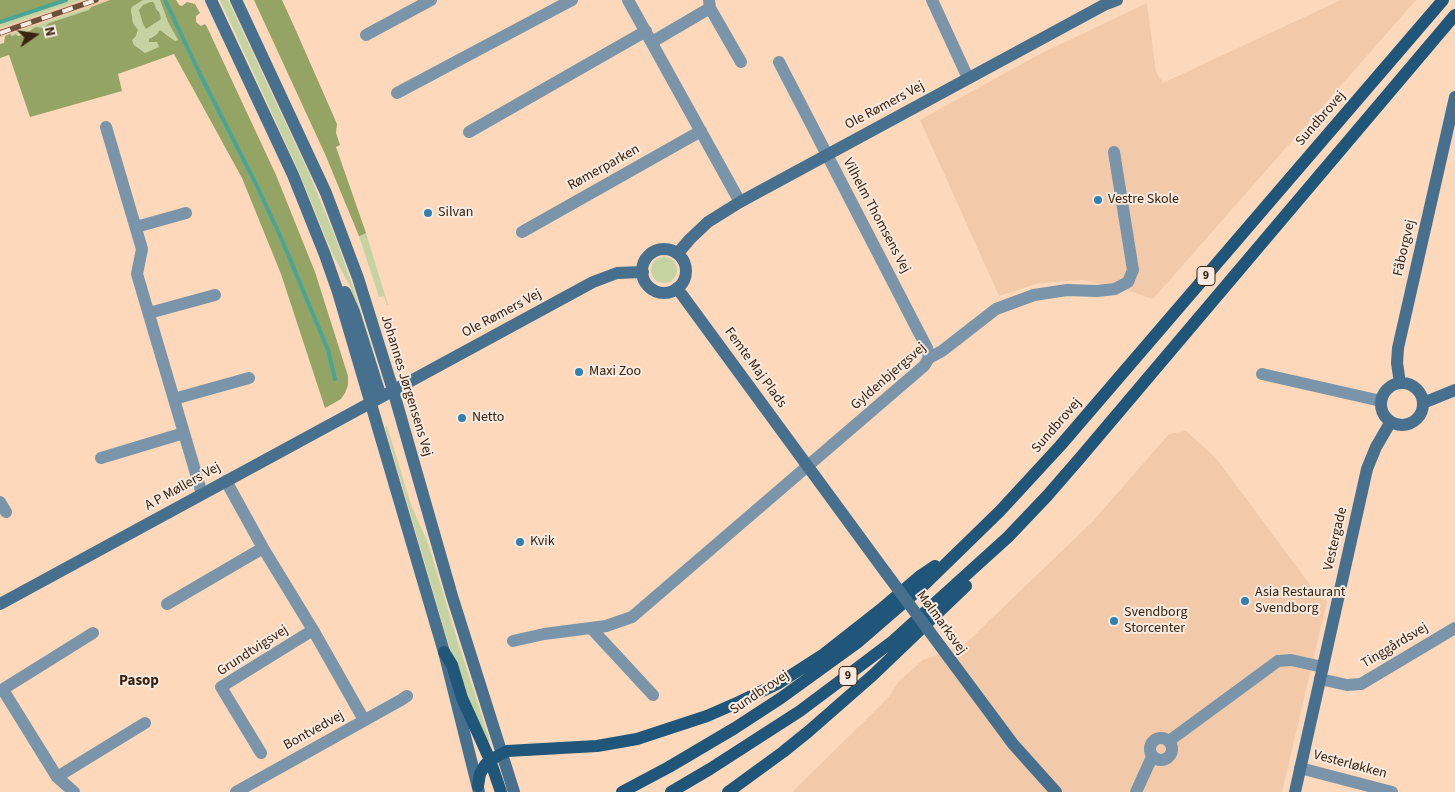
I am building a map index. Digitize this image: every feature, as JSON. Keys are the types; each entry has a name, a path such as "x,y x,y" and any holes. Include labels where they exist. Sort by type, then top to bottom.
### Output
{"main road":[{"name":"Sundbrovej","path":"622,792 735,728 788,692 856,643 923,586 1000,511 1060,446 1443,0"},
{"name":"9","path":"671,792 800,712 893,641 1008,537 1080,458 1455,15"},
{"path":"728,792 784,752 852,693 963,589 1008,537"},
{"path":"478,789 480,774 490,760 501,753 512,750 597,746 637,739 698,719 779,683 824,654 920,576 964,546"},
{"path":"444,652 452,665 462,698 490,760 501,792"}],"street":[{"path":"211,0 292,175 325,255 376,399 444,652 478,789"},
{"name":"Johannes Jørgensens Vej","path":"236,0 326,193 358,278 452,596 514,792"},
{"path":"366,35 431,0"},
{"path":"397,93 572,0"},
{"path":"628,0 740,202"},
{"path":"932,0 968,78"},
{"name":"Ole Rømers Vej","path":"678,253 708,222 740,202 1103,3 1117,0"},
{"path":"469,132 710,4 741,62"},
{"name":"Vilhelm Thomsens Vej","path":"779,62 927,348 929,358"},
{"name":"Fåborgvej","path":"1400,383 1397,363 1398,348 1452,121 1455,97"},
{"path":"106,127 142,249 137,274 202,494"},
{"name":"Rømerparken","path":"522,232 700,131"},
{"name":"Gyldenbjergsvej","path":"513,641 544,634 606,626 632,617 924,366 929,358 942,351 996,309 1034,295 1067,290 1097,291 1115,289 1128,282 1133,270 1114,152"},
{"path":"136,227 186,213"},
{"path":"666,249 678,253 685,264 686,271 682,284 672,291 658,292 644,278 643,272 646,260 654,251 666,249"},
{"name":"Ole Rømers Vej","path":"376,399 598,279 621,272 643,272"},
{"name":"Femte Maj Plads","path":"677,288 808,466"},
{"path":"149,313 215,295"},
{"path":"1262,374 1381,400"},
{"path":"174,399 249,378"},
{"path":"1400,383 1407,383 1418,390 1422,396 1423,403 1423,409 1416,421 1403,426 1390,422 1384,417 1381,409 1383,394 1388,388 1400,383"},
{"path":"1423,403 1455,390"},
{"name":"A P Møllers Vej","path":"0,604 376,399"},
{"name":"Vestergade","path":"1295,792 1368,469 1376,447 1390,422"},
{"path":"101,458 184,433"},
{"name":"Mølmarksvej","path":"808,466 1013,744 1056,792"},
{"path":"226,481 364,720"},
{"path":"166,604 263,548"},
{"path":"591,628 653,695"},
{"name":"Tinggårdsvej","path":"1321,673 1347,685 1361,684 1455,628"},
{"name":"Grundtvigsvej","path":"261,753 221,687 313,630"},
{"path":"74,792 57,778 1,691 93,633"},
{"path":"1136,792 1152,757 1150,748 1154,740 1165,738 1169,741 1278,661 1291,660 1321,673"},
{"name":"Bontvedvej","path":"236,792 408,696"},
{"path":"57,778 145,723"},
{"name":"Vesterløkken","path":"1300,768 1392,792"}],"shaded area":[{"path":"82,0 110,0 0,38 0,28"},
{"name":"Vestre Skole","path":"1341,0 1416,0 1153,299 1124,289 1083,280 1039,283 999,296 920,120 1040,54 1147,3 1156,72 1163,83"},
{"path":"1186,431 1216,458 1319,597 1327,601 1282,792 793,792 889,697 899,681 923,660 964,645 1092,522 1169,434"}],"green space":[{"path":"0,0 65,0 0,22"},
{"path":"65,0 82,0 0,28 0,22"},
{"path":"110,0 143,0 132,7 131,10 133,23 138,30 132,40 134,45 145,53 159,47 157,42 149,42 149,39 160,30 175,41 178,40 168,22 160,0 176,0 182,6 187,2 195,4 200,13 196,16 196,22 201,26 205,24 207,27 276,175 315,272 348,376 348,385 341,399 325,408 281,274 242,178 174,54 118,74 122,91 30,117 9,55 0,58 0,44 4,43 5,36 16,34 18,36 36,27 43,28 49,23 89,10 91,7"},
{"path":"143,0 160,0 168,22 178,40 175,41 165,33 158,32 151,37 150,42 157,42 159,47 145,53 134,45 132,40 138,33 138,30 133,23 132,7","holes":["155,5 160,20 148,28 143,24 142,20"]},
{"path":"220,0 228,0 309,173 336,239 378,367 375,368 350,286 332,253 299,172"},
{"path":"254,0 282,0 337,124 336,133 340,145 336,147 366,233 362,235 359,236 325,154"},
{"path":"153,2 161,18 146,29 139,10 143,5"},
{"path":"90,7 90,10 49,23 43,28 30,29 22,35 14,34 12,36 10,34"},
{"path":"366,233 388,305 384,296 379,297 359,236"},
{"path":"664,257 673,261 677,270 673,279 664,283 655,279 651,270 655,261"},
{"path":"387,426 411,505 428,543 490,741 486,742 451,652 385,427"}],"waterway":[{"path":"0,22 66,0"},
{"path":"165,0 282,240 328,350 335,379"}],"railway":[{"path":"0,33 96,0"}],"place":[{"name":"Vestre Skole","path":"1098,200"},
{"name":"Silvan","path":"428,213"},
{"name":"Maxi Zoo","path":"579,372"},
{"name":"Netto","path":"462,418"},
{"name":"Kvik","path":"520,542"},
{"name":"Asia Restaurant Svendborg","path":"1245,601"},
{"name":"Svendborg Storcenter","path":"1114,621"}],"district":[{"name":"Pasop","path":"139,682"}]}
